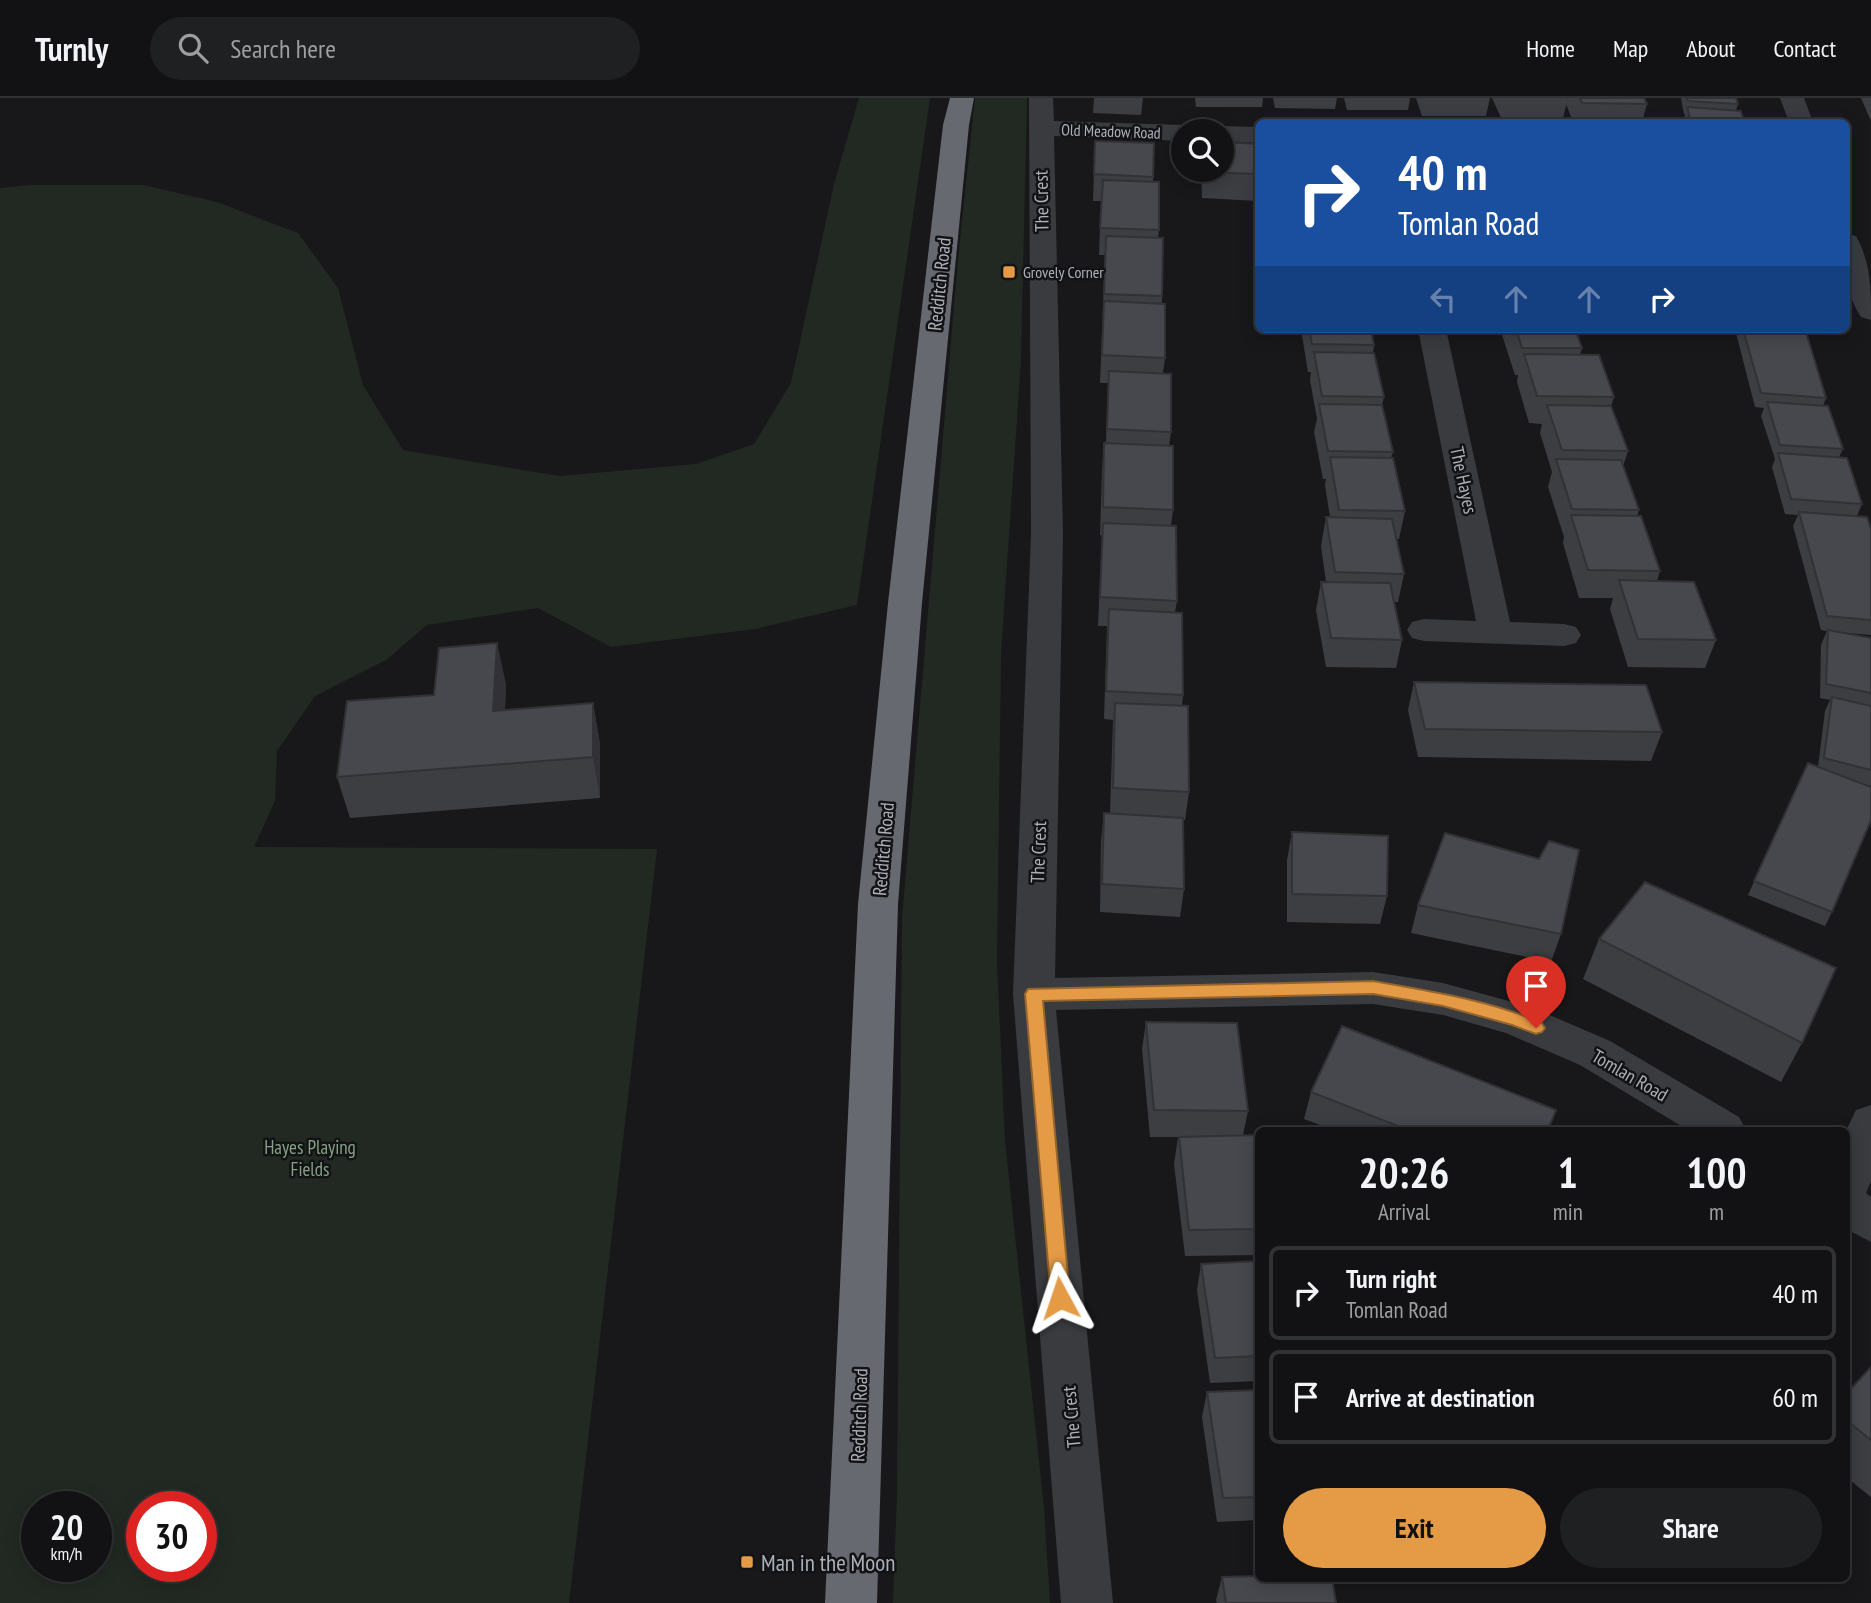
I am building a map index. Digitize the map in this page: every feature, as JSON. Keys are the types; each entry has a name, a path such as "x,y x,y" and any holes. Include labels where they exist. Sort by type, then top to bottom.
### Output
{"highway":[{"name":"Redditch Road","path":"851,1603 878,904 908,576 954,139 962,98"}],"street":[{"path":"1792,98 1800,119"},
{"name":"Old Meadow Road","path":"1040,113 1171,131"},
{"name":"The Crest","path":"1040,113 1047,535 1034,994 1087,1603"},
{"path":"1234,134 1255,135"},
{"path":"1850,253 1871,311"},
{"name":"The Hayes","path":"1433,333 1495,631"},
{"path":"1424,630 1564,635"},
{"name":"Tomlan Road","path":"1034,994 1373,988 1443,999 1516,1019 1595,1053 1719,1127"},
{"path":"1850,1178 1871,1123"},
{"path":"1850,1206 1871,1222"}],"green space":[{"name":"Hayes Playing Fields","path":"859,98 930,98 857,605 755,629 611,647 538,608 427,625 386,660 315,696 277,751 275,801 254,847 657,849 569,1603 0,1603 0,188 30,185 143,185 217,202 298,233 338,288 363,385 403,450 560,476 696,464 754,444 791,383 834,184"},
{"path":"975,98 1027,98 1021,360 1001,653 997,962 1005,1141 1044,1508 1050,1603 893,1603 897,1491 902,918 958,260"}],"building":[{"path":"1580,98 1644,98 1647,104 1582,103"},
{"path":"1687,98 1736,98 1738,104 1688,101"},
{"path":"1687,107 1741,111 1743,119 1690,119"},
{"path":"1095,141 1154,143 1153,177 1094,174"},
{"path":"1234,143 1255,144 1255,174 1234,173"},
{"path":"1103,180 1159,182 1159,230 1100,228"},
{"path":"1106,236 1163,238 1162,296 1104,294"},
{"path":"1104,301 1165,304 1165,358 1102,355"},
{"path":"1310,333 1372,333 1374,345 1312,344"},
{"path":"1517,333 1576,333 1582,348 1522,348"},
{"path":"1744,333 1806,333 1826,398 1761,393"},
{"path":"1314,352 1374,353 1384,397 1322,396"},
{"path":"1524,354 1599,355 1614,397 1537,396"},
{"path":"1109,371 1171,374 1171,432 1107,429"},
{"path":"1767,402 1828,406 1843,449 1780,445"},
{"path":"1319,404 1382,405 1393,452 1328,451"},
{"path":"1547,405 1611,406 1628,451 1562,450"},
{"path":"1104,443 1173,446 1173,510 1103,507"},
{"path":"1778,453 1847,458 1862,504 1791,499"},
{"path":"1330,457 1393,458 1405,511 1339,510"},
{"path":"1556,459 1621,460 1639,510 1572,509"},
{"path":"1799,512 1867,517 1871,529 1871,620 1827,616"},
{"path":"1571,515 1641,516 1660,571 1588,570"},
{"path":"1326,517 1392,519 1404,574 1335,572"},
{"path":"1103,523 1176,526 1177,601 1100,597"},
{"path":"1619,580 1694,582 1716,640 1638,639"},
{"path":"1321,582 1390,583 1402,640 1331,638"},
{"path":"1109,609 1182,613 1183,695 1106,691"},
{"path":"1828,630 1871,638 1871,693 1826,684"},
{"path":"497,643 493,711 593,703 593,757 337,777 347,701 434,695 439,648"},
{"path":"1414,682 1646,685 1662,732 1425,729"},
{"path":"1832,697 1871,706 1871,770 1824,758"},
{"path":"1115,703 1188,706 1189,792 1113,788"},
{"path":"1808,763 1871,787 1871,820 1832,912 1754,881"},
{"path":"1104,813 1183,818 1184,889 1102,884"},
{"path":"1292,832 1388,836 1387,896 1292,894"},
{"path":"1445,833 1539,859 1549,841 1579,850 1561,934 1418,905"},
{"path":"1645,882 1836,968 1802,1043 1599,939"},
{"path":"1146,1022 1237,1023 1248,1111 1154,1110"},
{"path":"1342,1026 1556,1110 1549,1127 1400,1127 1311,1092"},
{"path":"1255,1135 1255,1229 1189,1230 1179,1137"},
{"path":"1255,1261 1255,1356 1215,1358 1201,1264"},
{"path":"1871,1367 1871,1440 1850,1423 1850,1390"},
{"path":"1255,1390 1255,1497 1223,1498 1207,1392"},
{"path":"1255,1576 1255,1582 1333,1582 1336,1603 1226,1603 1222,1577"}],"place":[{"name":"Grovely Corner","path":"1009,272"},
{"name":"Man in the Moon","path":"747,1562"}],"route":[{"path":"1060,1298 1034,994 1373,988 1443,999 1516,1019 1536,1028"}]}
